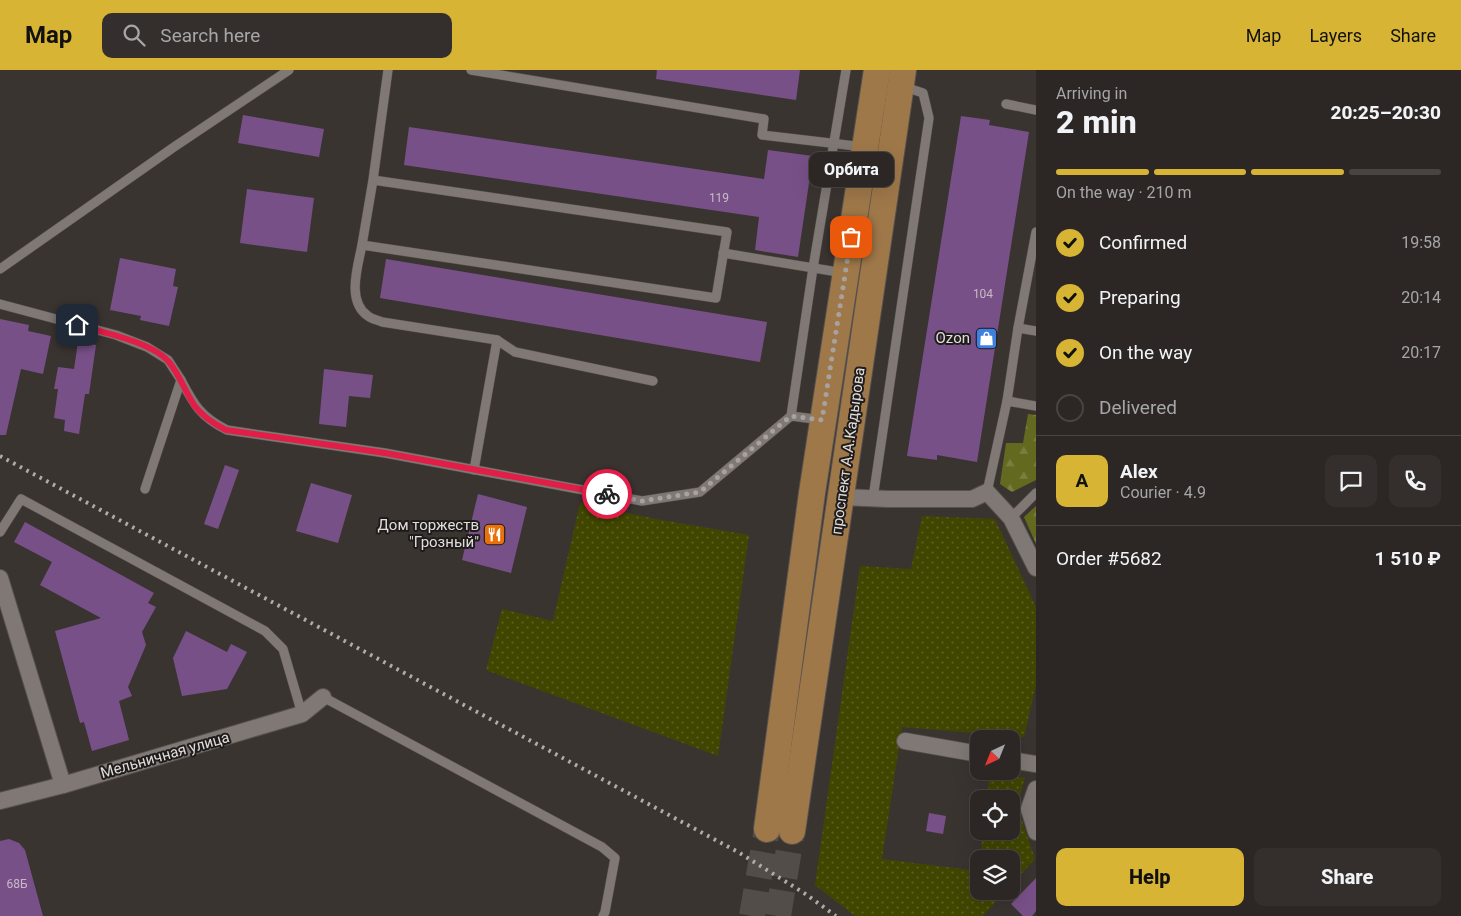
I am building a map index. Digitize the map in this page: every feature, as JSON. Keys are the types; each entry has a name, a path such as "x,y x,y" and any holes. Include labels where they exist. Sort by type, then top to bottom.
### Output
{"main road":[{"name":"проспект А.А.Кадырова","path":"877,70 822,420 779,830 842,497 902,78"}],"street":[{"path":"842,497 972,499 987,492 1012,518 1036,568"},
{"path":"0,578 63,785"},
{"name":"Мельничная улица","path":"0,801 63,785 302,714 323,697"},
{"path":"905,740 970,752"},
{"path":"1020,761 1036,764"},
{"path":"1036,789 1030,808 1036,832"}],"lane":[{"path":"0,269 174,147 289,70"},
{"path":"388,70 373,180 355,280 356,296 360,308 368,317 382,322 497,340 515,352 653,381"},
{"path":"471,70 764,119 762,135 865,147"},
{"path":"0,304 116,335 147,347 168,360 195,406 212,423 226,430 385,453 642,501 700,492 791,416 813,268 846,70"},
{"path":"872,498 929,118 923,93 902,78"},
{"path":"1006,104 1036,110"},
{"path":"362,245 716,298 726,232 373,180"},
{"path":"987,492 1007,401 1018,328 1036,232"},
{"path":"723,253 846,273"},
{"path":"1025,289 1036,291"},
{"path":"1018,328 1036,331"},
{"path":"474,470 497,340"},
{"path":"144,489 181,380"},
{"path":"1007,401 1036,406"},
{"path":"791,416 822,420"},
{"path":"1012,518 1036,493"},
{"path":"0,532 22,499 265,631 283,649 302,714"},
{"path":"323,697 602,847 615,858 603,916"}],"green space":[{"path":"1028,414 1036,415 1036,480 1012,492 1000,484 1006,443 1023,443"},
{"path":"580,503 656,519 749,535 718,756 486,670 502,609 553,621"},
{"path":"1036,506 1036,544 1024,517"},
{"path":"922,516 995,519 1036,607 1036,685 1024,737 1020,737 1020,730 970,730 970,733 902,727 882,859 970,870 970,900 998,900 983,916 855,916 815,885 860,566 911,569"},
{"path":"1020,777 1025,777 1020,795 1020,790 988,790 989,780 1020,780"},
{"path":"1020,815 1035,859 1020,875 1020,850 981,850 982,840 1020,840"}],"building":[{"path":"657,70 800,70 796,100 656,79"},
{"path":"243,115 324,129 319,157 238,143"},
{"path":"961,116 990,120 989,125 1029,132 977,462 937,455 937,460 907,456"},
{"path":"409,127 764,179 768,150 813,156 798,257 755,250 759,217 404,165"},
{"path":"247,189 314,198 307,252 240,243"},
{"path":"120,258 176,269 173,286 178,287 169,326 140,320 141,316 110,310"},
{"path":"386,259 767,322 760,362 380,298"},
{"path":"0,319 29,325 28,331 51,336 43,374 21,369 6,435 0,435"},
{"path":"78,342 96,345 89,394 85,394 79,434 64,431 65,420 54,418 58,389 54,389 58,367 74,369"},
{"path":"324,369 373,375 370,398 349,396 346,427 319,424"},
{"path":"225,465 239,470 218,529 204,524"},
{"path":"311,483 352,495 338,543 296,531"},
{"path":"478,494 527,507 511,573 462,560"},
{"path":"25,522 154,593 148,603 156,607 142,632 146,645 128,687 132,696 119,701 129,740 92,751 84,722 80,723 55,631 101,618 40,585 52,562 14,542"},
{"path":"186,631 227,652 231,644 247,652 227,689 182,696 173,658"},
{"path":"929,813 946,816 943,834 926,831"},
{"path":"9,839 19,843 25,850 43,916 0,916 0,841"},
{"path":"1036,878 1036,911 1032,916 1023,916 1011,904 1015,900 1020,900 1020,895"}],"tunnel":[{"path":"752,916 767,829"},
{"path":"778,916 792,831"}],"railway":[{"path":"0,456 738,852 804,893 836,916"}],"way so far":[{"path":"607,494 642,501 700,492 791,416 822,420 851,237"}],"place":[{"name":"Орбита","path":"851,237"},
{"name":"Ozon","path":"986,338"},
{"name":"Дом торжеств \"Грозный\"","path":"495,534"}],"route":[{"path":"77,325 116,335 147,347 168,360 195,406 212,423 226,430 385,453 607,494"}]}
